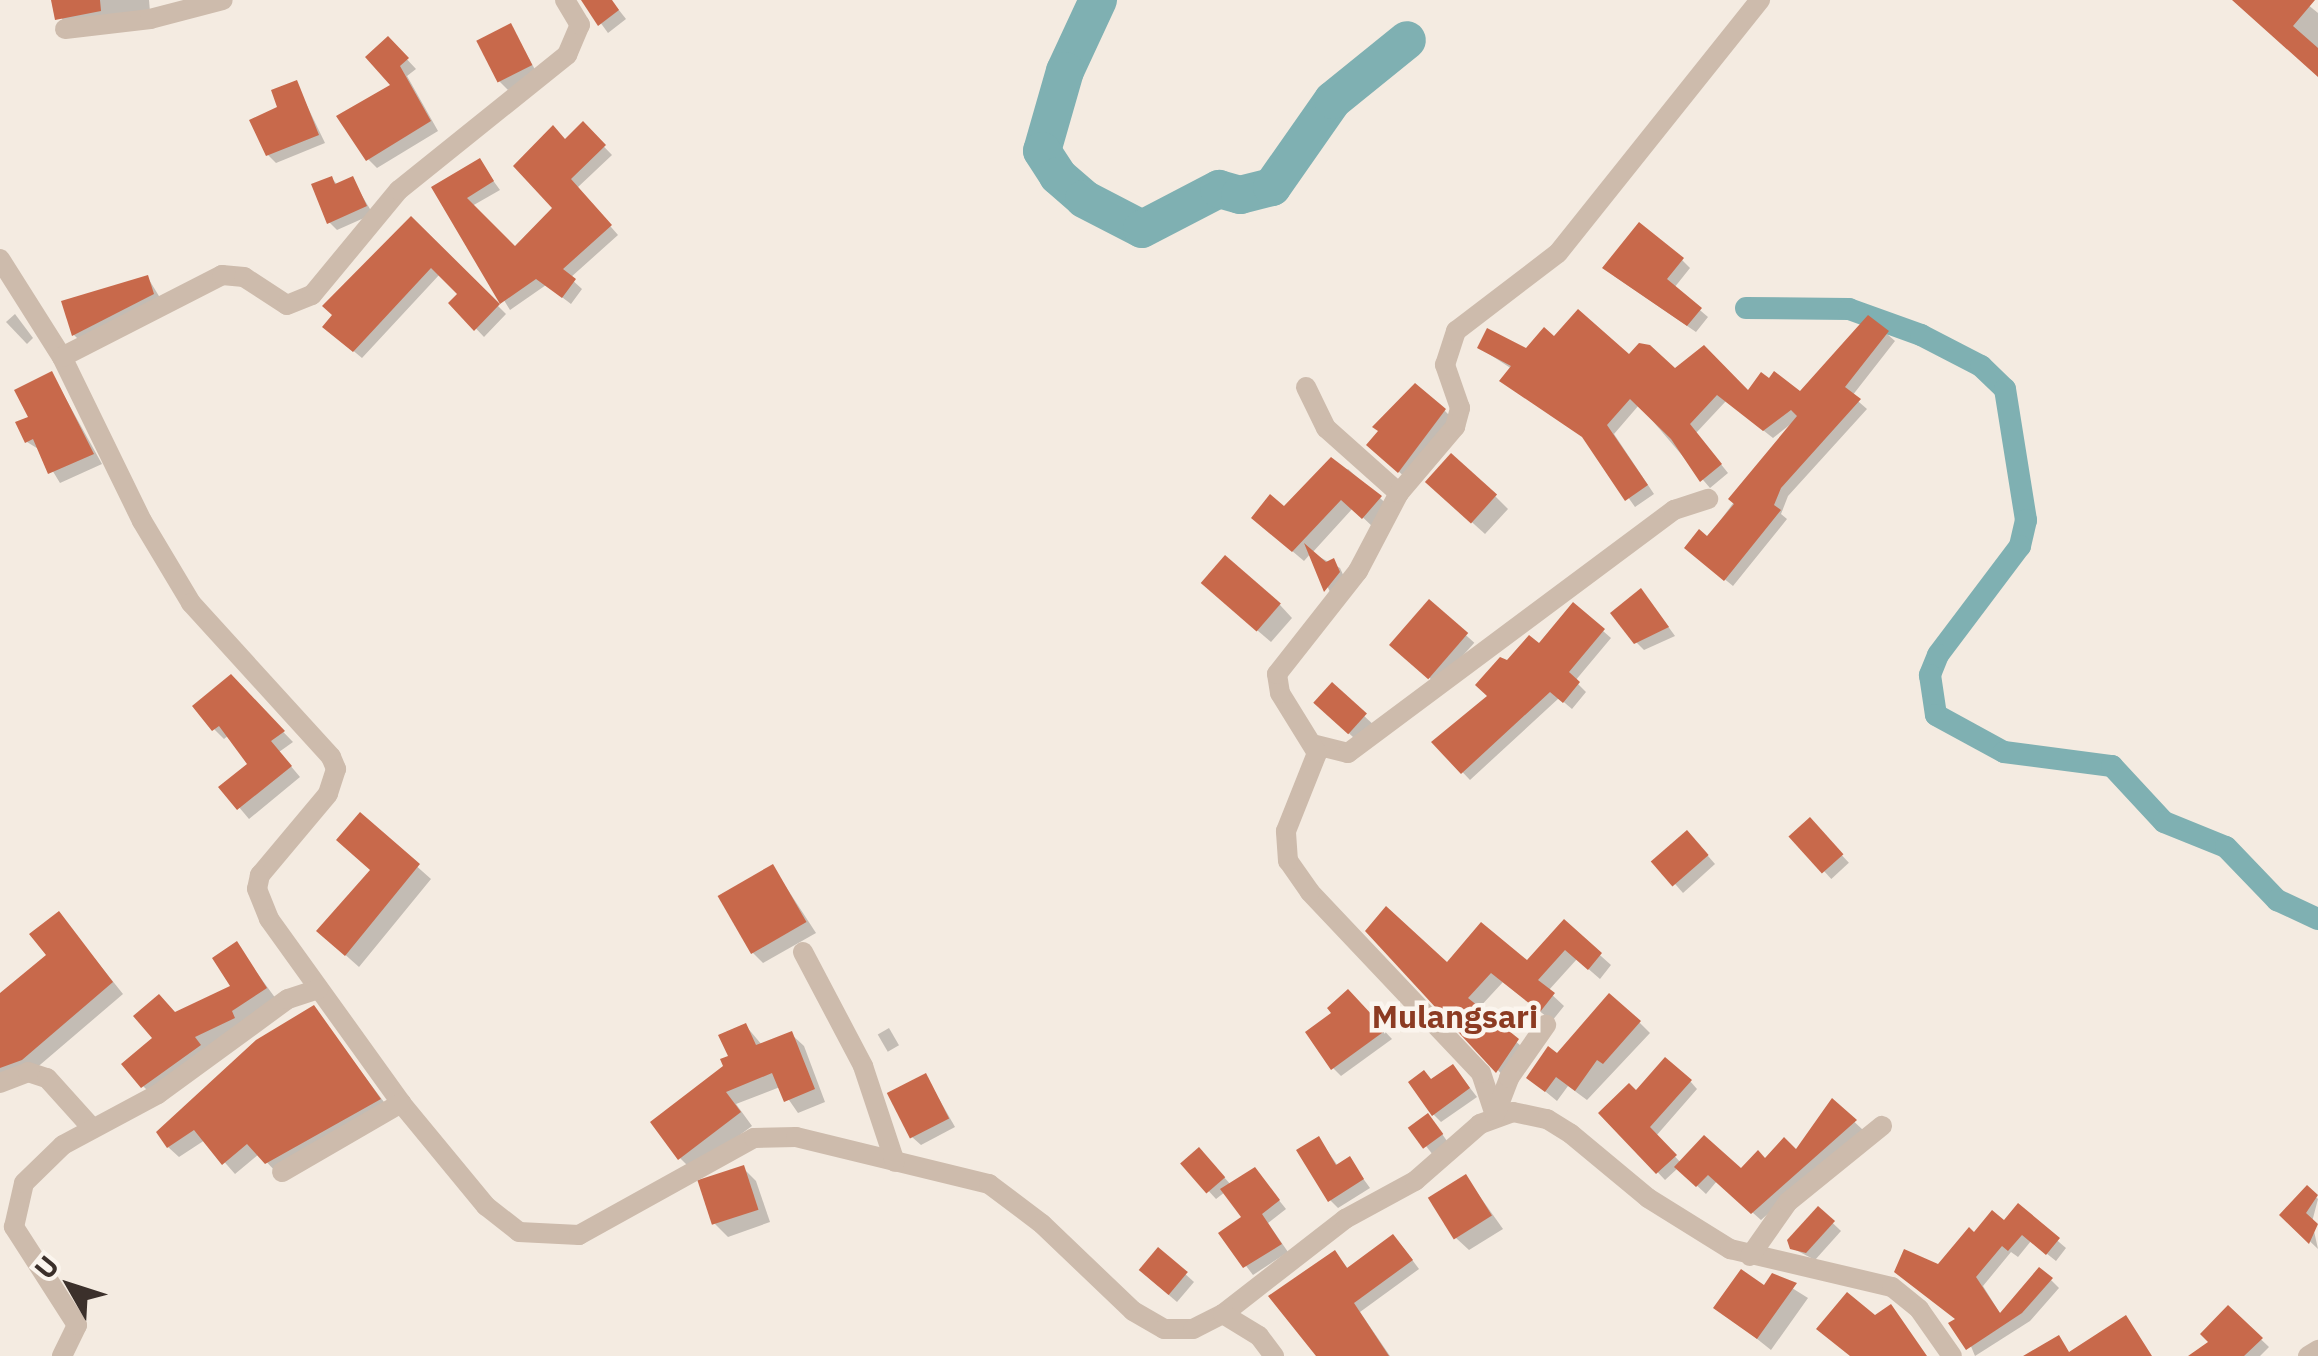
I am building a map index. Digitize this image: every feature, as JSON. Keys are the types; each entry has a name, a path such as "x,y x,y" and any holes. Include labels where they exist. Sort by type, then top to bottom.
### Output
{"street":[{"path":"65,29 150,19 222,0"},
{"path":"62,357 222,276 244,277 287,305 312,295 400,190 567,54 580,25 565,0"},
{"path":"1708,500 1674,510 1348,753 1316,745 1280,693 1277,674 1358,571 1399,493 1459,416 1445,366 1456,332 1558,253 1760,0"},
{"path":"0,259 62,357 142,521 191,603 331,757 336,770 328,794 268,860 257,889 269,919 401,1103 486,1206 536,1237 579,1234 607,1223 754,1138 816,1140 895,1162 967,1176 1012,1197 1151,1324 1192,1329 1223,1314 1345,1219 1415,1181 1495,1115 1503,1088 1546,1025"},
{"path":"1306,386 1326,428 1399,493"},
{"path":"1316,745 1286,831 1288,862 1481,1073 1495,1115"},
{"path":"803,952 863,1066 895,1162"},
{"path":"62,1356 77,1326 20,1244 12,1217 16,1195 36,1168 92,1128 158,1094 288,999 318,989"},
{"path":"0,1083 28,1072 46,1078 92,1128"},
{"path":"282,1172 401,1103"},
{"path":"1495,1115 1547,1119 1648,1198 1750,1256 1892,1287 1919,1309 1952,1356"},
{"path":"1750,1256 1788,1202 1882,1126"},
{"path":"1223,1314 1258,1336 1274,1356"},
{"path":"2308,1356 2318,1350"}],"building":[{"path":"51,0 100,0 101,11 55,20"},
{"path":"581,0 612,0 619,10 598,26"},
{"path":"2232,0 2315,0 2293,26 2318,48 2318,77"},
{"path":"511,23 532,65 498,83 476,41"},
{"path":"388,36 409,58 400,66 431,121 366,161 336,116 390,85 365,57"},
{"path":"297,80 319,135 266,156 249,120 277,107 271,90"},
{"path":"583,121 606,145 571,179 612,225 563,269 576,279 562,298 536,279 500,304 431,187 480,158 494,181 467,198 515,246 552,208 513,166 553,125 565,139"},
{"path":"332,176 335,184 353,176 367,206 327,224 311,184"},
{"path":"411,216 500,304 474,331 448,303 457,294 431,268 353,352 322,327 332,315 322,306"},
{"path":"1639,222 1684,258 1667,279 1702,308 1687,326 1602,268"},
{"path":"148,275 154,294 72,336 61,301"},
{"path":"1578,309 1629,354 1639,343 1650,345 1675,368 1704,345 1748,390 1761,372 1769,378 1774,371 1800,391 1868,315 1889,331 1845,387 1861,399 1781,488 1774,505 1781,510 1724,581 1684,548 1699,529 1707,536 1734,504 1728,499 1797,416 1791,410 1763,431 1717,395 1690,424 1722,464 1700,482 1671,439 1630,399 1607,425 1648,485 1625,501 1582,437 1499,381 1511,366 1477,348 1487,328 1526,348 1544,327 1554,336"},
{"path":"52,371 94,454 48,474 33,439 25,443 15,422 28,417 14,390"},
{"path":"1415,383 1446,409 1398,473 1366,445 1378,431 1372,427"},
{"path":"1451,453 1497,494 1471,523 1425,482"},
{"path":"1331,457 1382,496 1362,519 1341,500 1292,552 1251,518 1270,494 1284,506"},
{"path":"1304,543 1326,562 1334,558 1340,572 1324,592"},
{"path":"1225,555 1281,604 1257,631 1201,583"},
{"path":"1641,588 1669,627 1634,644 1610,613"},
{"path":"1429,599 1468,633 1428,679 1389,645"},
{"path":"1573,602 1605,629 1569,672 1580,682 1563,703 1550,692 1461,774 1431,742 1487,696 1475,685 1500,657 1507,660 1529,635 1539,643"},
{"path":"231,674 285,731 271,741 292,766 237,810 218,787 247,764 219,726 212,731 192,706"},
{"path":"1332,682 1367,713 1348,734 1313,703"},
{"path":"360,812 420,864 345,956 316,931 370,870 336,840"},
{"path":"1810,817 1843,854 1822,874 1788,836"},
{"path":"1687,830 1709,855 1672,886 1651,861"},
{"path":"773,864 806,922 751,954 718,896"},
{"path":"1386,906 1447,962 1481,922 1527,960 1564,919 1602,953 1588,970 1565,950 1538,980 1555,993 1540,1012 1491,973 1468,998 1519,1039 1496,1073 1365,931"},
{"path":"59,911 113,982 22,1060 0,1068 0,993 46,955 29,934"},
{"path":"237,941 267,988 232,1011 235,1018 195,1037 201,1045 141,1088 121,1064 152,1038 133,1016 159,994 175,1012 230,986 212,958"},
{"path":"1348,989 1386,1030 1331,1070 1305,1032 1331,1013 1327,1008"},
{"path":"1609,993 1641,1021 1603,1064 1597,1060 1575,1091 1556,1077 1545,1092 1526,1078 1548,1046 1557,1053"},
{"path":"314,1005 381,1099 265,1164 247,1144 222,1165 194,1130 167,1148 156,1132 256,1040"},
{"path":"746,1023 756,1045 792,1031 815,1089 784,1102 772,1073 726,1092 741,1112 678,1160 650,1122 723,1066 720,1059 728,1056 718,1035"},
{"path":"1665,1057 1692,1080 1650,1127 1677,1155 1656,1174 1598,1113 1629,1083 1636,1090"},
{"path":"1453,1064 1470,1088 1432,1116 1408,1082 1424,1070 1431,1079"},
{"path":"926,1073 949,1118 910,1138 887,1093"},
{"path":"1832,1098 1857,1120 1751,1214 1708,1175 1696,1187 1674,1167 1704,1135 1741,1168 1758,1150 1765,1158 1784,1137 1796,1149"},
{"path":"1428,1113 1443,1134 1423,1149 1408,1128"},
{"path":"1319,1136 1336,1165 1350,1156 1364,1179 1328,1202 1296,1150"},
{"path":"1199,1147 1225,1177 1206,1194 1180,1163"},
{"path":"744,1165 759,1210 712,1225 697,1180"},
{"path":"1255,1167 1280,1200 1262,1214 1282,1244 1243,1268 1218,1233 1241,1217 1220,1189"},
{"path":"1466,1174 1492,1216 1454,1239 1428,1198"},
{"path":"2307,1185 2318,1195 2306,1213 2318,1224 2309,1244 2279,1215"},
{"path":"2018,1203 2060,1238 2046,1255 2022,1235 2008,1251 2002,1246 1976,1277 2000,1313 2039,1267 2053,1278 2022,1313 1966,1350 1948,1323 1955,1319 1894,1272 1904,1249 1938,1264 1969,1227 1974,1232 1992,1210 2004,1220"},
{"path":"1818,1206 1835,1221 1806,1253 1790,1249 1787,1240"},
{"path":"1393,1234 1413,1260 1354,1303 1389,1356 1316,1356 1268,1296 1335,1250 1347,1268"},
{"path":"1158,1247 1188,1272 1169,1295 1139,1270"},
{"path":"1741,1269 1764,1285 1772,1273 1797,1283 1757,1339 1713,1308"},
{"path":"1847,1292 1875,1315 1891,1304 1927,1356 1850,1356 1816,1329"},
{"path":"2228,1305 2263,1338 2244,1356 2188,1356 2208,1342 2200,1334"},
{"path":"2126,1315 2152,1356 2023,1356 2059,1335 2069,1352"}],"waterway":[{"path":"1098,0 1065,71 1042,151 1058,176 1084,199 1142,229 1219,189 1240,195 1272,187 1333,100 1407,40"},
{"path":"1746,308 1849,309 1921,335 1981,366 2005,389 2026,520 2020,546 1938,655 1930,675 1936,715 2004,752 2112,766 2164,822 2226,847 2277,900 2318,919"}],"district":[{"name":"Mulangsari","path":"1455,1016"}]}
